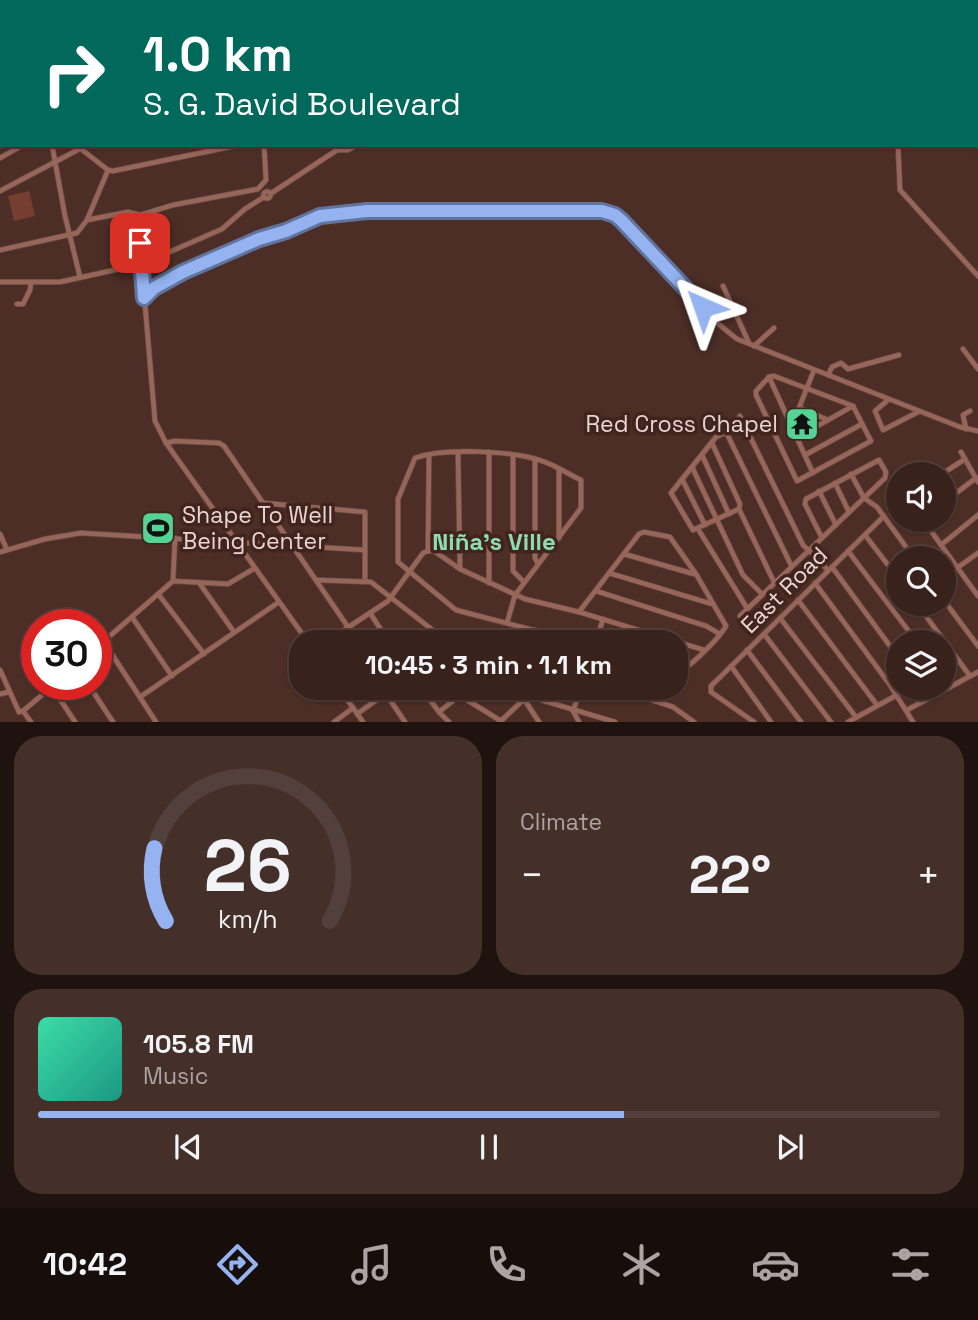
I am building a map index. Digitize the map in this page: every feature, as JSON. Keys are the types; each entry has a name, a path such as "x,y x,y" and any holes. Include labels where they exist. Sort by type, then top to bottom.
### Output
{"street":[{"path":"0,158 19,147"},
{"path":"52,147 80,277"},
{"path":"0,191 84,147"},
{"path":"81,149 113,171 229,147"},
{"path":"264,147 265,192"},
{"path":"898,147 900,190 978,276"},
{"path":"0,282 60,282 142,264 222,229 265,192 337,148"},
{"path":"0,250 78,233 87,220 108,170"},
{"path":"87,220 133,212 140,215 173,205 265,192"},
{"path":"144,298 154,288 183,272 320,216 367,211 602,211 621,220 725,331 752,345 919,412 966,430 978,431"},
{"path":"140,215 138,223 155,421 166,443 299,630"},
{"path":"17,304 26,301 31,282"},
{"path":"723,286 752,345"},
{"path":"752,345 774,328"},
{"path":"963,349 978,369"},
{"path":"828,375 832,367 841,363 848,369 899,355"},
{"path":"792,427 814,370"},
{"path":"774,376 853,406 871,442 800,481 796,479 756,395 756,391 769,377 774,376"},
{"path":"769,377 813,473"},
{"path":"889,400 875,411 883,430 919,412"},
{"path":"796,438 853,406"},
{"path":"800,408 829,420"},
{"path":"966,430 963,415 970,411"},
{"path":"739,509 691,529 671,493 712,443 726,432 738,417 743,418 803,545 830,568 886,641"},
{"path":"805,455 862,424"},
{"path":"726,432 791,565"},
{"path":"166,443 219,443 224,446 348,627"},
{"path":"712,443 740,505 739,509 774,582"},
{"path":"489,452 489,583"},
{"path":"507,623 515,595 581,508 581,480 535,459 489,452 415,458 398,499 397,560 456,610 507,623 535,630"},
{"path":"458,453 460,569"},
{"path":"956,494 977,480 961,453"},
{"path":"428,551 429,455"},
{"path":"702,455 729,514"},
{"path":"513,456 513,571 524,582"},
{"path":"535,459 535,558 538,564"},
{"path":"956,465 965,459"},
{"path":"740,616 864,498 886,475 881,462 877,460 804,501 821,538"},
{"path":"692,467 743,575 762,594"},
{"path":"559,469 559,538"},
{"path":"851,474 864,498 874,504 905,546"},
{"path":"682,479 705,525"},
{"path":"835,483 849,512"},
{"path":"819,491 835,525"},
{"path":"263,503 365,512 365,582"},
{"path":"941,545 978,515"},
{"name":"East Road","path":"754,722 709,690 884,516"},
{"path":"698,528 748,609"},
{"path":"579,612 639,534 644,532 670,537 696,574 726,626 688,665"},
{"path":"932,532 978,596"},
{"path":"0,552 45,539 81,533 365,550"},
{"path":"0,534 7,550"},
{"path":"865,535 886,562"},
{"path":"112,635 173,580 175,538"},
{"path":"344,630 392,597 423,553 434,551 460,569 515,595 704,650"},
{"path":"848,551 907,630"},
{"path":"957,568 978,553"},
{"path":"624,554 696,574"},
{"path":"173,580 228,584 255,568"},
{"path":"610,573 713,604"},
{"path":"316,579 374,584 433,630"},
{"path":"200,583 234,632"},
{"path":"815,583 886,680"},
{"path":"596,591 706,626 720,634"},
{"path":"159,594 204,654"},
{"path":"798,600 877,705"},
{"path":"140,697 279,602"},
{"path":"370,613 382,630"},
{"path":"926,616 971,676"},
{"path":"956,616 978,646"},
{"path":"132,617 172,676"},
{"path":"780,618 856,717"},
{"path":"600,630 603,619"},
{"path":"764,634 831,722"},
{"path":"747,650 801,722"},
{"path":"112,654 156,722"},
{"path":"732,666 771,722"},
{"path":"0,670 9,692 21,712 31,722"},
{"path":"956,684 978,672"},
{"path":"0,694 9,692"},
{"path":"17,719 36,700"},
{"path":"62,700 75,722"},
{"path":"99,700 113,722"},
{"path":"347,700 363,722"},
{"path":"357,714 373,700"},
{"path":"391,700 405,722"},
{"path":"430,700 449,722"},
{"path":"439,712 453,700"},
{"path":"467,700 500,721 523,700"},
{"path":"525,700 539,722"},
{"path":"546,700 615,722"},
{"path":"577,700 574,708 579,722"},
{"path":"652,700 673,707 694,722"},
{"path":"848,722 887,700"},
{"path":"900,700 914,720"},
{"path":"906,710 924,700"},
{"path":"334,722 353,708"}],"shaded area":[{"path":"29,191 35,216 14,221 8,196"}],"place":[{"name":"Red Cross Chapel","path":"802,424"},
{"name":"Shape To Well Being Center","path":"158,528"}],"district":[{"name":"Niña's Ville","path":"494,541"}],"route":[{"path":"140,243 144,298 162,282 183,272 259,239 320,216 340,212 602,211 621,220 703,307"}]}
